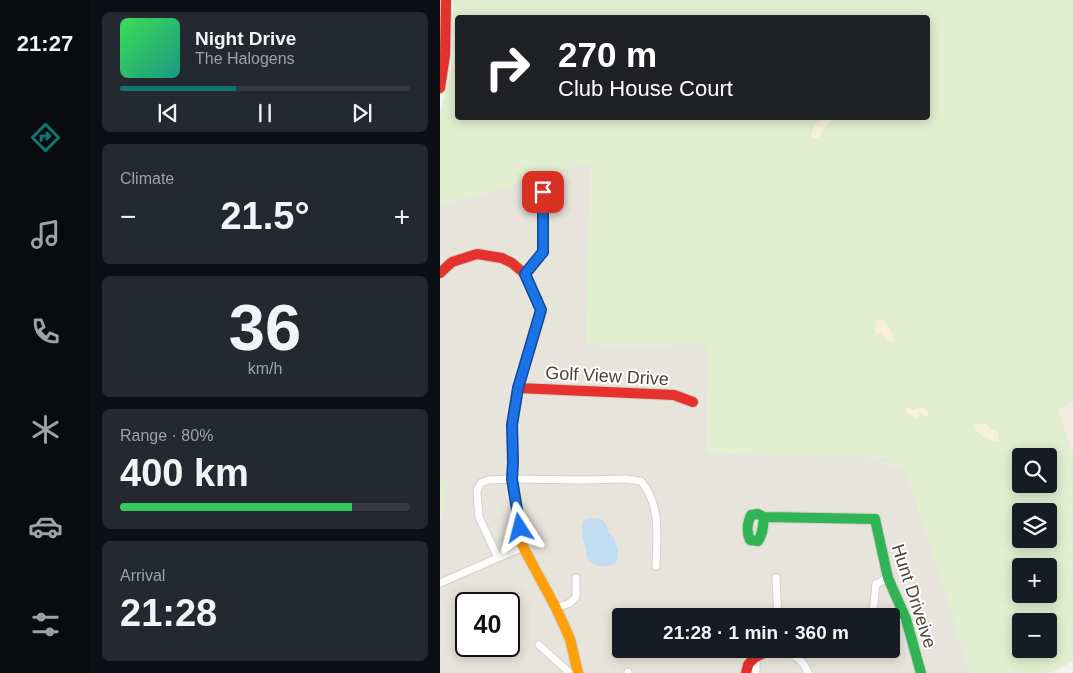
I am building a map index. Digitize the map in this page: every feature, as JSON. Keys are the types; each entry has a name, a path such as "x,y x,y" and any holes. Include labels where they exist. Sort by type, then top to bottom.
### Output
{"street":[{"path":"440,88 445,55 446,0"},
{"path":"525,274 543,252 543,192"},
{"path":"440,273 452,262 477,254 502,258 512,262 525,274 541,310 518,388 512,425 512,479 522,545 556,608 570,639 578,673"},
{"name":"Golf View Drive","path":"518,388 674,395 693,402"},
{"path":"498,558 480,516 477,492 482,483 488,480 512,479 625,479 641,481 647,489 654,507 657,525 656,566"},
{"name":"Hunt Driveive","path":"764,517 875,519 888,578 906,617 921,673"},
{"path":"440,583 523,547"},
{"path":"556,608 570,603 576,597 576,578"},
{"path":"776,578 778,608"},
{"path":"873,608 876,584 888,578"},
{"path":"900,617 906,617"},
{"path":"539,645 570,673"},
{"path":"799,658 807,668 808,673"},
{"path":"746,673 749,663 756,659 756,673"}],"shaded area":[{"path":"591,161 587,345 707,344 707,453 909,458 974,673 440,673 440,206"},
{"path":"1073,402 1073,453 1058,409"}],"green space":[{"path":"453,0 1073,0 1073,402 1058,409 1073,453 1073,661 1051,673 970,673 907,473 885,463 891,458 706,453 707,344 587,345 591,162 440,206 440,113 453,62"},
{"path":"440,477 449,487 444,495 442,522 440,521"}],"sand":[{"path":"820,120 831,120 825,126 820,136 813,139 811,137"},
{"path":"883,319 888,324 894,338 893,342 888,341 881,333 876,333 874,328 877,325 876,321"},
{"path":"920,407 929,413 928,416 923,416 919,412 920,416 914,419 912,415 907,414 905,411 907,408 913,410"},
{"path":"978,423 985,424 996,431 999,435 999,440 995,442 979,434 974,425"}],"water":[{"path":"588,518 601,519 606,524 608,532 614,538 618,552 615,564 601,566 588,560 582,524"}],"traffic: fast":[{"path":"764,517 760,538 758,541 750,540 748,528 751,515 758,514 764,517 875,519 888,578 906,619 921,673"}],"traffic: slow":[{"path":"515,496 522,545 556,608 570,639 578,673"}],"traffic: jam":[{"path":"440,88 445,55 446,0"},
{"path":"440,273 452,262 477,254 502,258 512,263 525,274 541,310 518,388 512,425 512,479 515,496"},
{"path":"518,388 674,395 693,402"},
{"path":"746,673 748,665 756,658"}],"route":[{"path":"520,528 512,479 512,425 518,388 541,310 525,274 543,252 543,192"}]}
